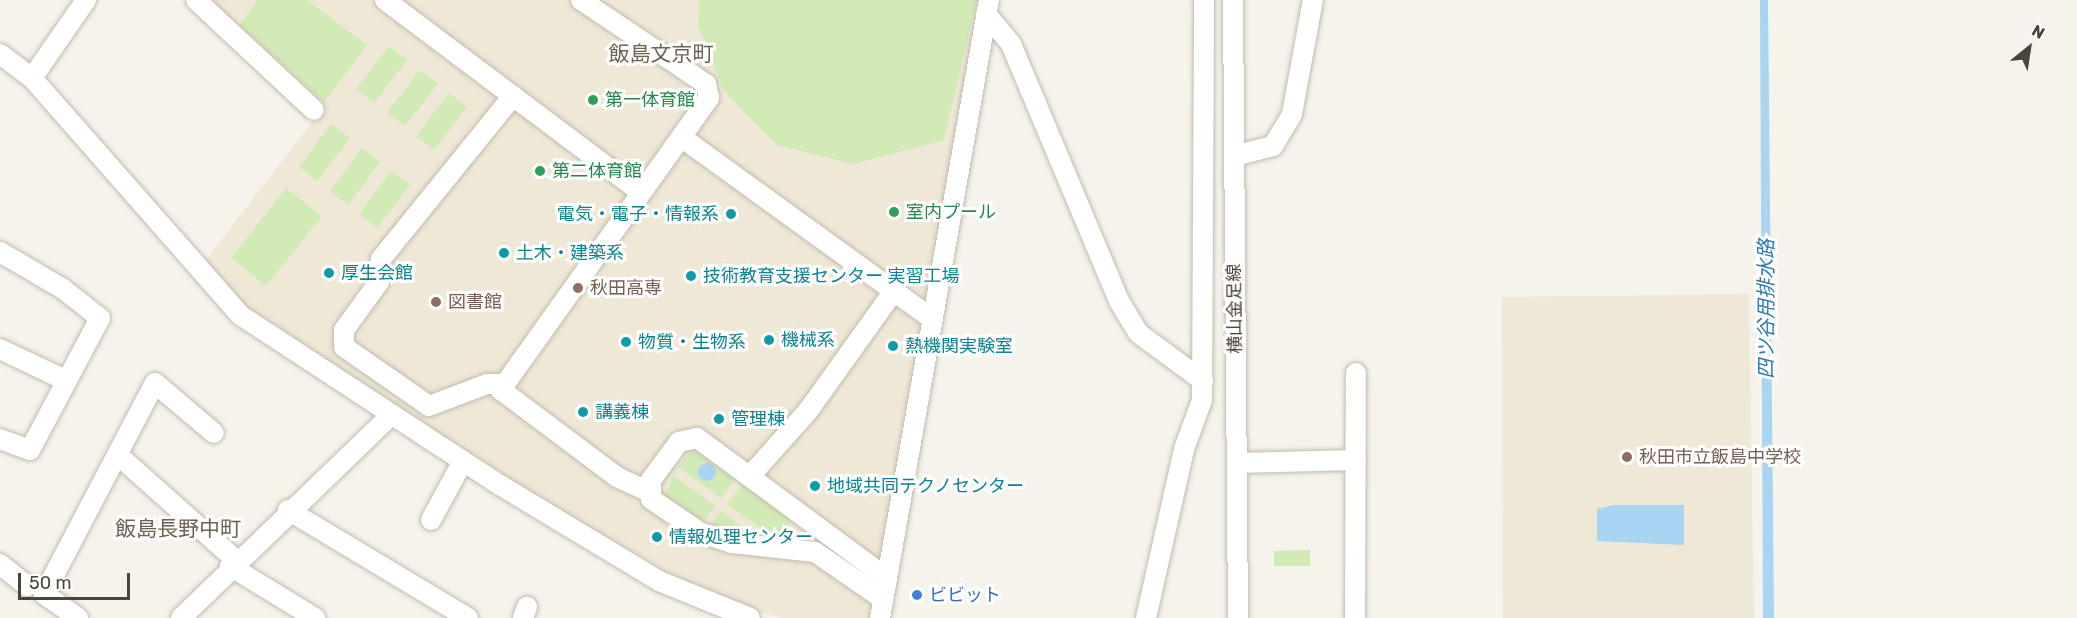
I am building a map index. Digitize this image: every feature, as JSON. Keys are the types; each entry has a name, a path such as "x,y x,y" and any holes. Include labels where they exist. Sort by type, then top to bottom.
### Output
{"street":[{"path":"196,0 314,110"},
{"path":"385,0 641,192"},
{"path":"580,0 706,84 709,98 501,384 501,390 617,477 647,491 701,533 829,557 883,598"},
{"path":"1146,618 1203,381 1203,0"},
{"name":"横山金足線","path":"1233,0 1238,618"},
{"path":"1234,156 1273,146 1292,114 1313,0"},
{"path":"32,78 84,1"},
{"path":"988,7 1011,44 1119,302 1138,333 1203,381"},
{"path":"880,618 988,7"},
{"path":"0,54 32,78 240,315 391,415 659,581 715,612 750,618"},
{"path":"501,384 487,384 429,406 344,347 344,330 379,282 381,259 513,96"},
{"path":"681,137 932,319"},
{"path":"0,252 63,288 100,318 30,450 0,439"},
{"path":"750,476 808,411 894,291"},
{"path":"0,349 67,381"},
{"path":"1355,618 1356,373"},
{"path":"78,618 44,594 155,383 214,433"},
{"path":"181,618 288,510 391,415"},
{"path":"647,491 686,436 697,438 887,578"},
{"path":"118,455 234,564 315,618"},
{"path":"1237,463 1356,460"},
{"path":"431,520 464,461"},
{"path":"787,550 800,533 793,508"},
{"path":"288,510 468,618"},
{"path":"0,564 27,586"}],"shaded area":[{"name":"秋田高専","path":"206,0 983,0 876,618 782,618 722,602 489,470 247,312 203,264 322,109"},
{"name":"秋田市立飯島中学校","path":"1749,294 1754,618 1503,618 1502,297"}],"green space":[{"path":"258,0 307,0 367,45 324,102 240,25"},
{"path":"699,0 977,0 944,140 853,164 777,145 724,91 698,25"},
{"path":"389,46 407,60 374,103 356,89"},
{"path":"420,70 438,84 405,126 387,113"},
{"path":"449,93 467,107 434,150 416,136"},
{"path":"331,124 350,138 317,181 299,167"},
{"path":"362,148 380,162 348,205 330,191"},
{"path":"391,171 410,185 377,228 359,214"},
{"path":"286,188 322,216 266,286 231,258"},
{"path":"700,451 736,478 721,498 678,467 689,453"},
{"path":"673,475 715,506 702,523 665,496"},
{"path":"743,484 789,518 788,537 777,540 727,504"},
{"path":"721,511 756,536 709,527"},
{"path":"1310,550 1310,566 1274,566 1274,551"}],"water":[{"name":"四ツ谷用排水路","path":"1760,0 1768,0 1774,618 1763,618"},
{"path":"707,463 713,466 716,472 713,478 707,481 701,478 698,472 701,466"},
{"path":"1614,505 1684,505 1684,545 1597,541 1597,509"}],"place":[{"name":"第一体育館","path":"593,100"},
{"name":"第二体育館","path":"540,171"},
{"name":"室内プール","path":"894,212"},
{"name":"電気・電子・情報系","path":"731,214"},
{"name":"土木・建築系","path":"504,253"},
{"name":"厚生会館","path":"329,273"},
{"name":"技術教育支援センター 実習工場","path":"691,276"},
{"name":"秋田高専","path":"578,288"},
{"name":"図書館","path":"436,302"},
{"name":"機械系","path":"769,340"},
{"name":"物質・生物系","path":"626,342"},
{"name":"熱機関実験室","path":"893,346"},
{"name":"講義棟","path":"583,412"},
{"name":"管理棟","path":"719,419"},
{"name":"秋田市立飯島中学校","path":"1627,457"},
{"name":"地域共同テクノセンター","path":"815,486"},
{"name":"情報処理センター","path":"657,537"},
{"name":"ビビット","path":"917,595"}],"district":[{"name":"飯島文京町","path":"661,54"},
{"name":"飯島長野中町","path":"178,529"}]}
